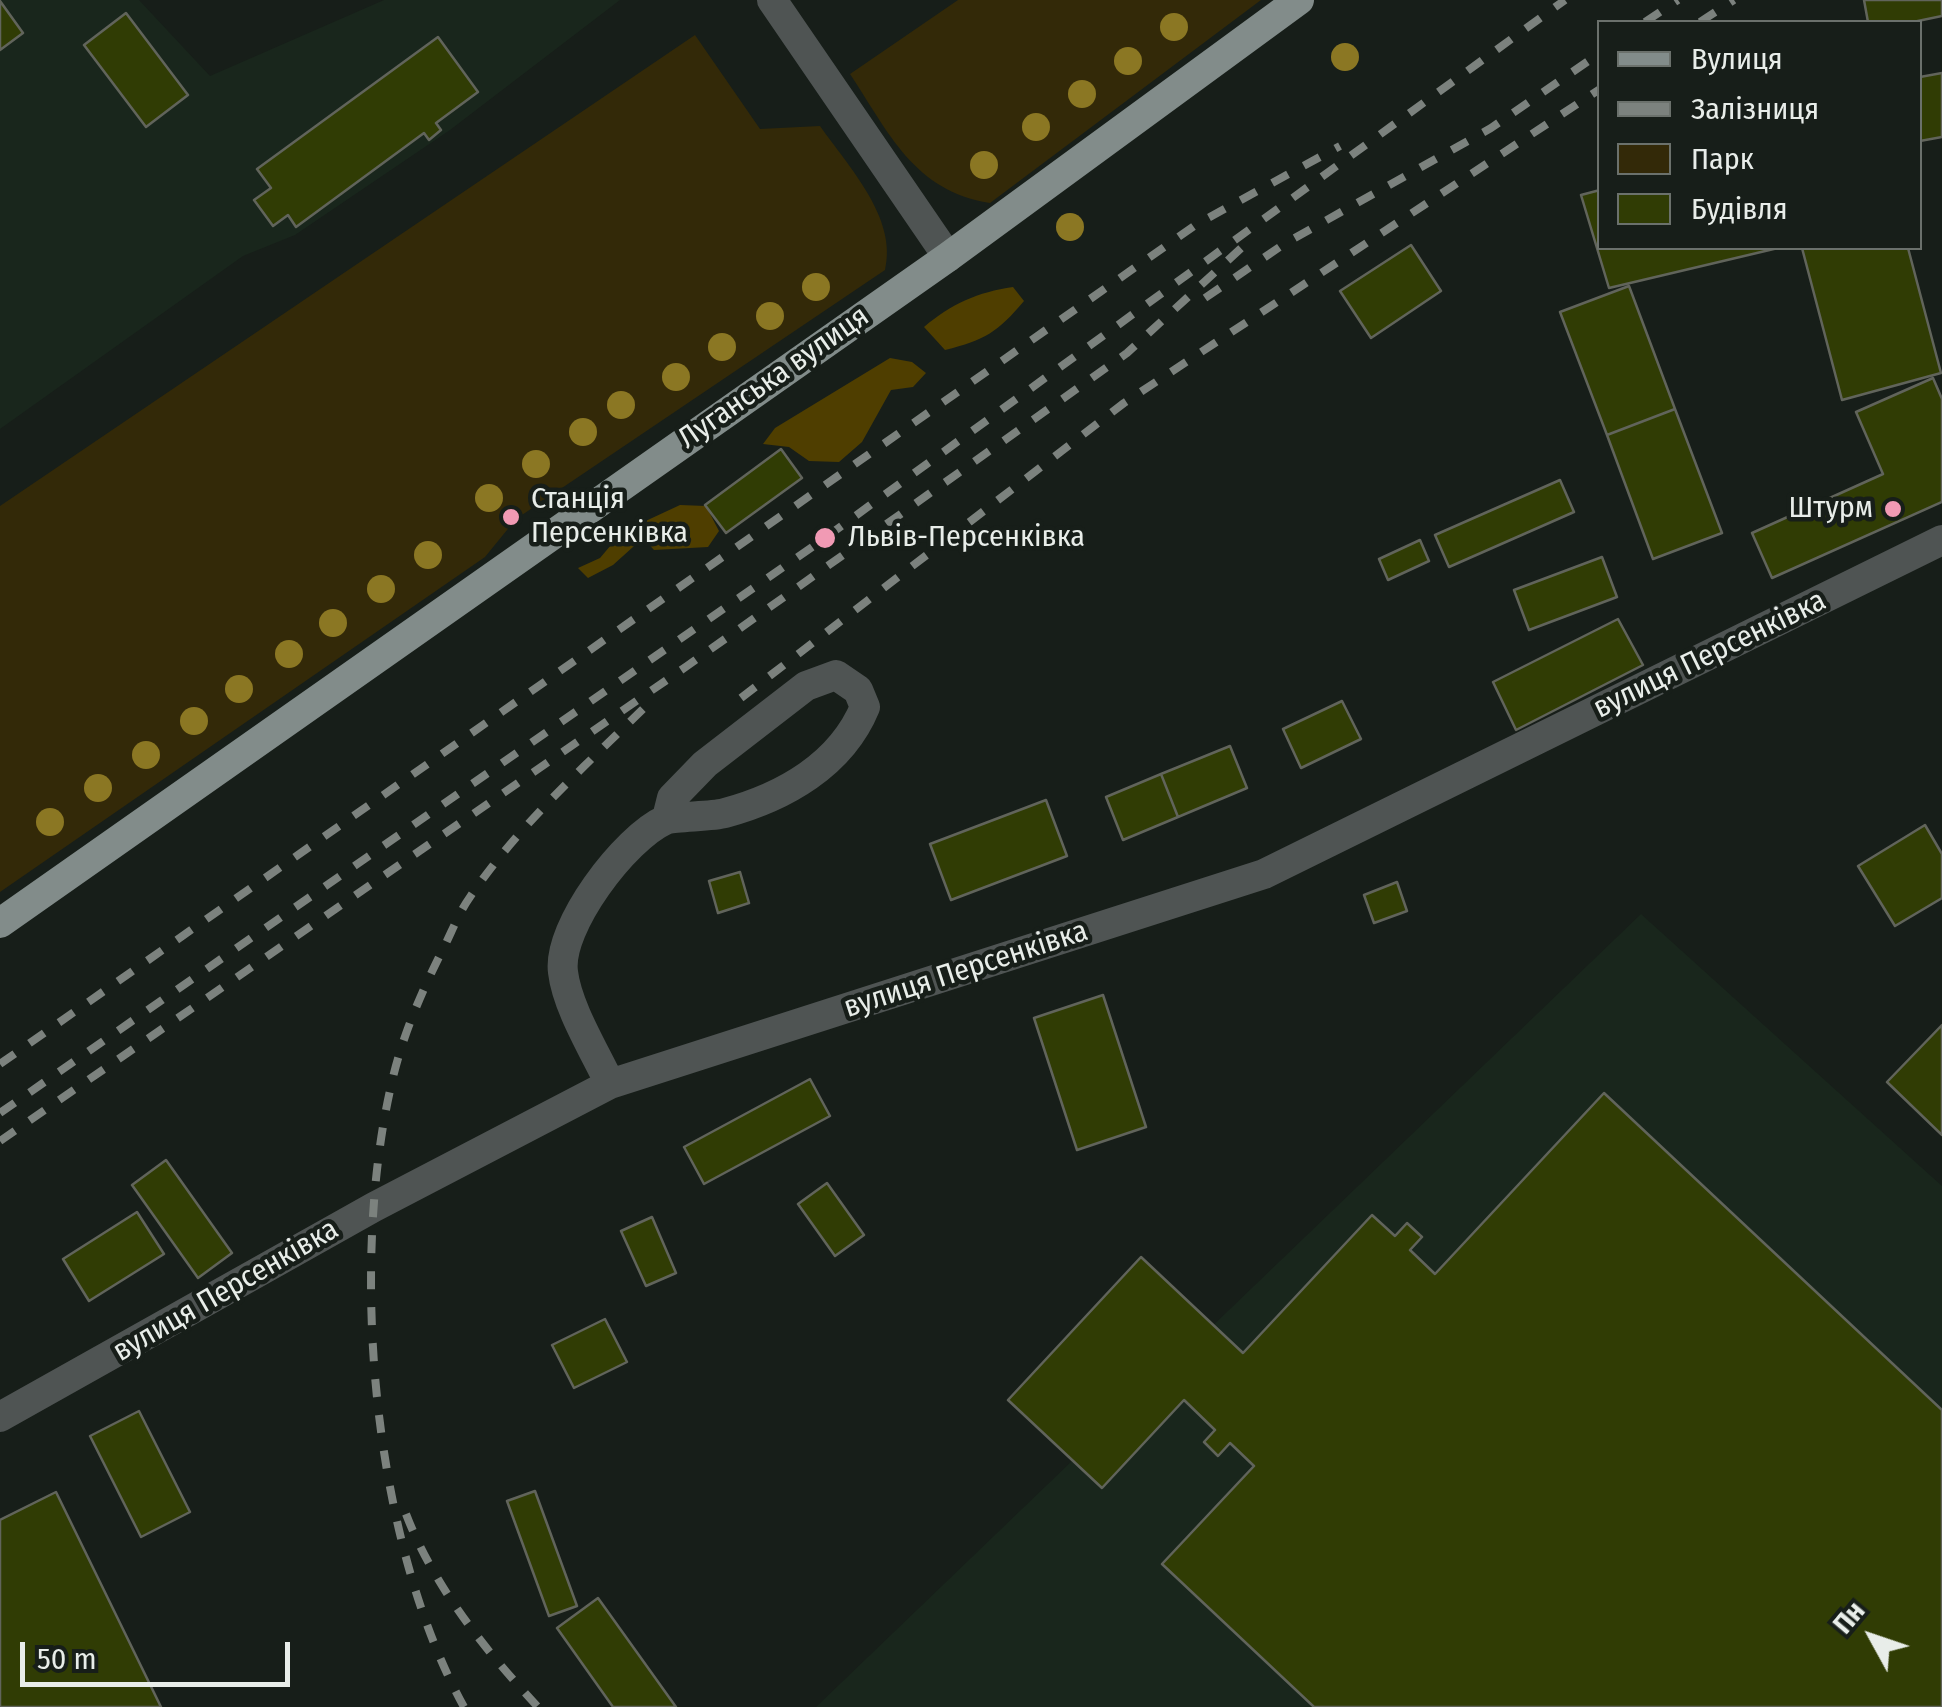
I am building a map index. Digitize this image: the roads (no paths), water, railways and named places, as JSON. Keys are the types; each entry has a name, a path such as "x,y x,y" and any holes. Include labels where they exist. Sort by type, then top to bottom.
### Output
{"main road":[{"name":"Луганська вулиця","path":"0,923 948,258 1299,0"}],"street":[{"path":"772,0 948,258"},
{"name":"вулиця Персенківка","path":"0,1417 374,1207 610,1084 1264,874 1941,543"},
{"path":"610,1084 570,997 562,970 569,933 628,846 668,818 695,819 727,813 814,774 855,732 865,708 858,690 836,675 806,686 705,764 672,798 668,818"}],"railway":[{"path":"0,1113 825,538 1565,0"},
{"path":"1648,20 1678,0"},
{"path":"1703,20 1734,0"},
{"path":"1205,298 1284,244 1491,128 1597,55"},
{"path":"741,698 1124,403 1597,91"},
{"path":"0,1064 1197,224 1340,146"},
{"path":"0,1141 687,666 1127,353 1250,240"},
{"path":"464,1707 433,1640 408,1566 390,1486 378,1403 372,1319 372,1237 378,1158 400,1051 458,917 489,871 530,822 644,708"},
{"path":"406,1514 446,1592 538,1707"}],"place":[{"name":"Штурм","path":"1893,509"},
{"name":"Станція Персенківка","path":"511,517"},
{"name":"Львів-Персенківка","path":"825,538"}]}
